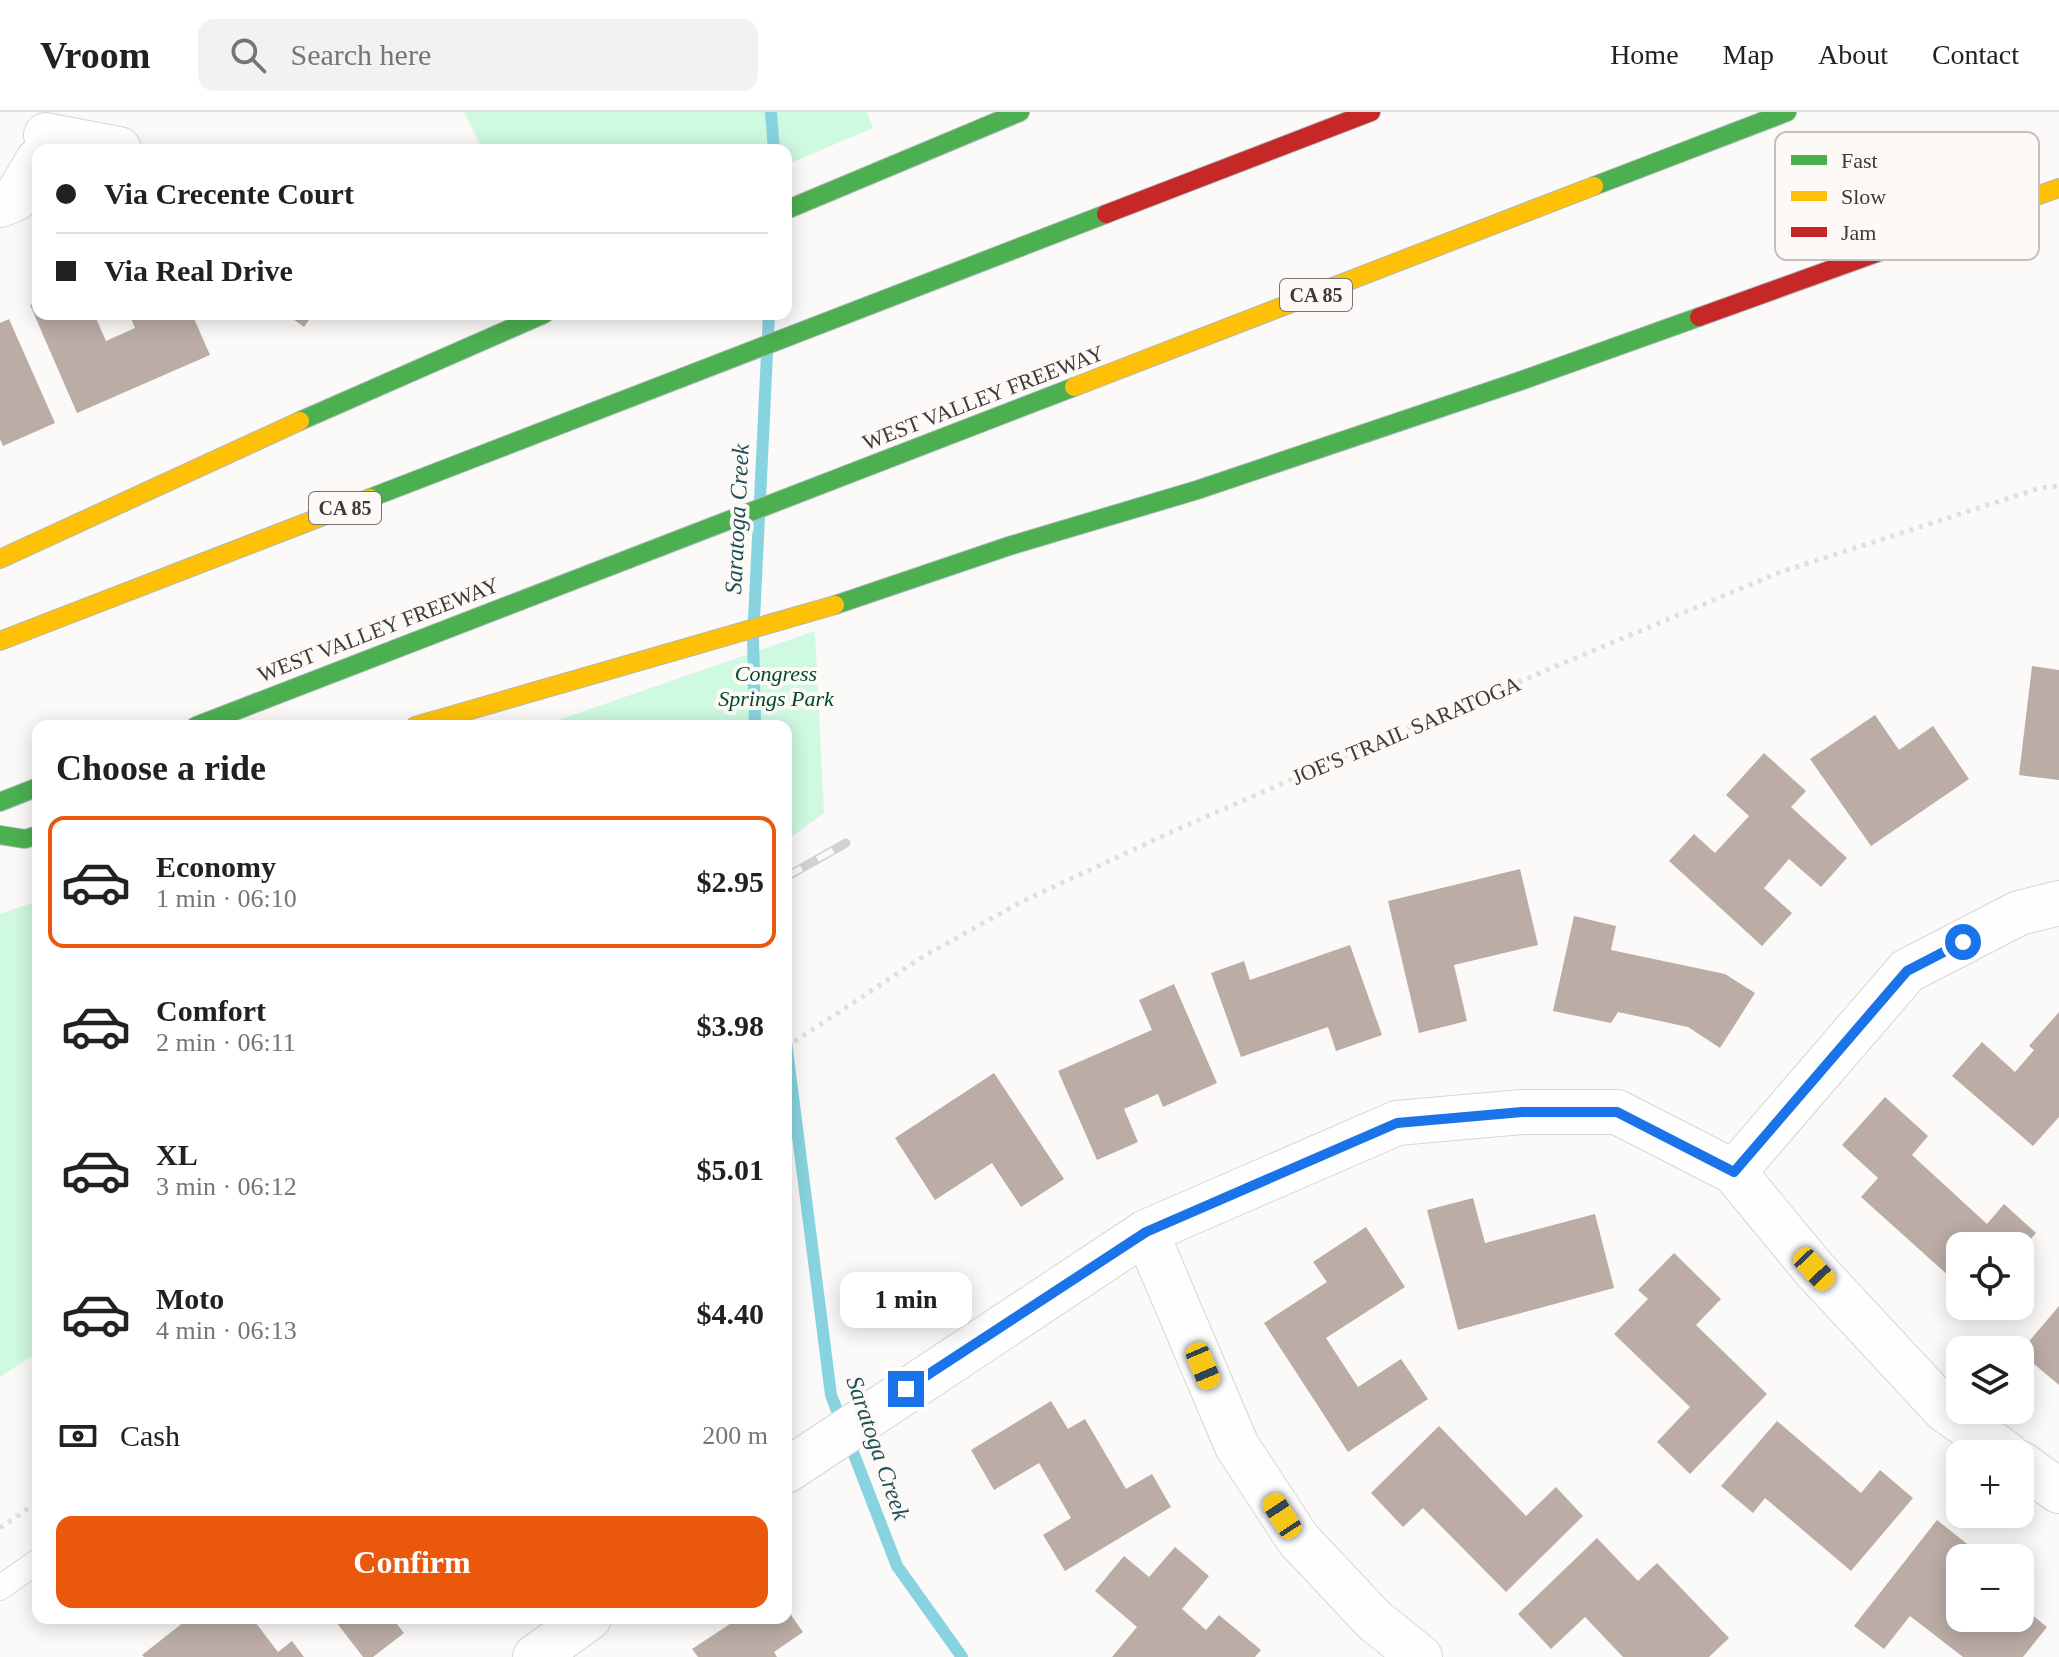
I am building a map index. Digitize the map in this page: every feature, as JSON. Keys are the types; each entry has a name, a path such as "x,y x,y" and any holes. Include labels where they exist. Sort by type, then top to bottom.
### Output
{"highway":[{"path":"792,207 1020,112"},
{"name":"CA 85","path":"0,641 1371,112"},
{"name":"WEST VALLEY FREEWAY","path":"211,720 1787,112"},
{"path":"2039,195 2059,188"},
{"path":"436,720 828,608 1009,546 1197,490 1520,381 1858,260"},
{"path":"0,559 348,399 530,320"},
{"path":"0,802 32,789"},
{"path":"0,835 25,839 32,837"}],"street":[{"path":"43,139 81,144"},
{"path":"0,205 15,199 32,163"},
{"path":"1734,1172 1907,971 2019,913 2059,903"},
{"path":"795,1464 1146,1232 1397,1123 1522,1112 1617,1112 1734,1172 1814,1269 1945,1410 1987,1440"},
{"path":"1146,1232 1237,1446 1298,1539 1374,1620 1420,1657"},
{"path":"2034,1473 2059,1491"}],"lane":[{"path":"0,1588 32,1565"}],"path":[{"name":"JOE'S TRAIL SARATOGA","path":"792,1043 924,956 1023,901 1178,829 1778,573 2040,488 2059,486"},
{"path":"0,1528 32,1506"}],"green space":[{"path":"464,112 867,112 873,128 792,162 792,144 480,144"},
{"name":"Congress Springs Park","path":"815,631 824,813 792,837 792,720 558,720"},
{"path":"32,903 32,1356 0,1377 0,914"}],"building":[{"path":"9,319 55,423 3,446 0,439 0,323"},
{"path":"37,320 97,320 106,341 135,328 132,320 195,320 210,355 77,413"},
{"path":"294,320 309,320 304,327"},
{"path":"2032,666 2059,670 2059,780 2019,775"},
{"path":"1875,715 1899,750 1933,726 1969,779 1871,846 1810,759"},
{"path":"1764,753 1806,791 1791,807 1847,858 1821,887 1789,859 1764,888 1792,913 1762,946 1669,861 1694,834 1715,853 1749,816 1726,795"},
{"path":"1520,869 1538,945 1454,965 1467,1021 1419,1033 1388,901"},
{"path":"1574,916 1616,926 1611,950 1725,974 1755,993 1720,1048 1688,1027 1618,1012 1611,1023 1553,1011"},
{"path":"1350,945 1382,1035 1336,1051 1328,1027 1241,1057 1211,973 1244,961 1250,980"},
{"path":"1174,984 1217,1083 1163,1107 1158,1094 1124,1109 1138,1142 1097,1160 1058,1071 1152,1030 1139,1000"},
{"path":"2059,1012 2059,1117 2033,1146 1952,1076 1982,1042 2015,1072 2034,1050 2029,1046"},
{"path":"994,1073 1064,1179 1021,1207 992,1163 935,1200 895,1138"},
{"path":"1885,1097 1928,1136 1912,1155 1987,1224 2004,1204 2036,1233 1946,1232 1946,1273 1861,1197 1878,1178 1842,1145"},
{"path":"1473,1198 1485,1243 1595,1214 1614,1288 1458,1330 1427,1210"},
{"path":"1366,1227 1405,1287 1326,1338 1358,1387 1401,1359 1428,1399 1348,1452 1264,1323 1327,1282 1313,1262"},
{"path":"1674,1253 1721,1299 1696,1325 1767,1394 1690,1474 1657,1442 1690,1407 1614,1334 1648,1299 1638,1290"},
{"path":"2059,1306 2059,1385 2034,1364 2034,1336"},
{"path":"1051,1401 1068,1429 1085,1419 1126,1489 1152,1474 1171,1507 1065,1571 1043,1535 1071,1518 1039,1463 994,1490 971,1450"},
{"path":"1777,1421 1861,1493 1880,1470 1913,1498 1851,1571 1765,1498 1753,1513 1721,1486"},
{"path":"1439,1426 1526,1516 1556,1487 1583,1516 1506,1592 1423,1508 1403,1527 1371,1493"},
{"path":"1937,1520 1967,1544 1946,1544 1946,1632 2034,1632 2034,1616 2047,1627 2023,1657 1963,1657 1910,1616 1884,1649 1854,1626"},
{"path":"1597,1538 1638,1581 1657,1563 1729,1638 1709,1657 1623,1657 1585,1617 1551,1649 1518,1614"},
{"path":"1175,1547 1209,1576 1182,1609 1206,1630 1219,1615 1261,1650 1255,1657 1112,1657 1137,1627 1095,1591 1124,1556 1149,1577"},
{"path":"792,1616 803,1632 774,1652 777,1657 698,1657 692,1649 730,1624 792,1624"},
{"path":"181,1624 257,1624 278,1652 292,1641 304,1657 144,1657 142,1655"},
{"path":"338,1624 397,1624 404,1633 373,1657 363,1657"}],"waterway":[{"name":"Saratoga Creek","path":"771,112 774,144"},
{"name":"Saratoga Creek","path":"768,335 769,320"},
{"name":"Saratoga Creek","path":"760,499 767,354"},
{"name":"Saratoga Creek","path":"754,619 759,517"},
{"name":"Saratoga Creek","path":"753,637 755,720"},
{"name":"Saratoga Creek","path":"792,1089 831,1395 897,1566 962,1657"}],"railway":[{"path":"792,874 846,843"}],"traffic: fast":[{"path":"792,207 1020,112"},
{"path":"1594,186 1787,112"},
{"path":"370,498 1106,214"},
{"path":"835,605 1009,546 1197,490 1699,317"},
{"path":"300,421 530,320"},
{"path":"212,720 1074,387"},
{"path":"0,802 32,789"},
{"path":"0,835 25,839 32,837"}],"traffic: slow":[{"path":"1074,387 1594,186"},
{"path":"2039,195 2059,188"},
{"path":"0,559 300,421"},
{"path":"0,641 370,498"},
{"path":"436,720 835,605"}],"traffic: jam":[{"path":"1106,214 1371,112"},
{"path":"1699,317 1857,260"}],"route":[{"path":"906,1389 1146,1232 1397,1123 1522,1112 1617,1112 1734,1172 1907,971 1963,942"}]}
